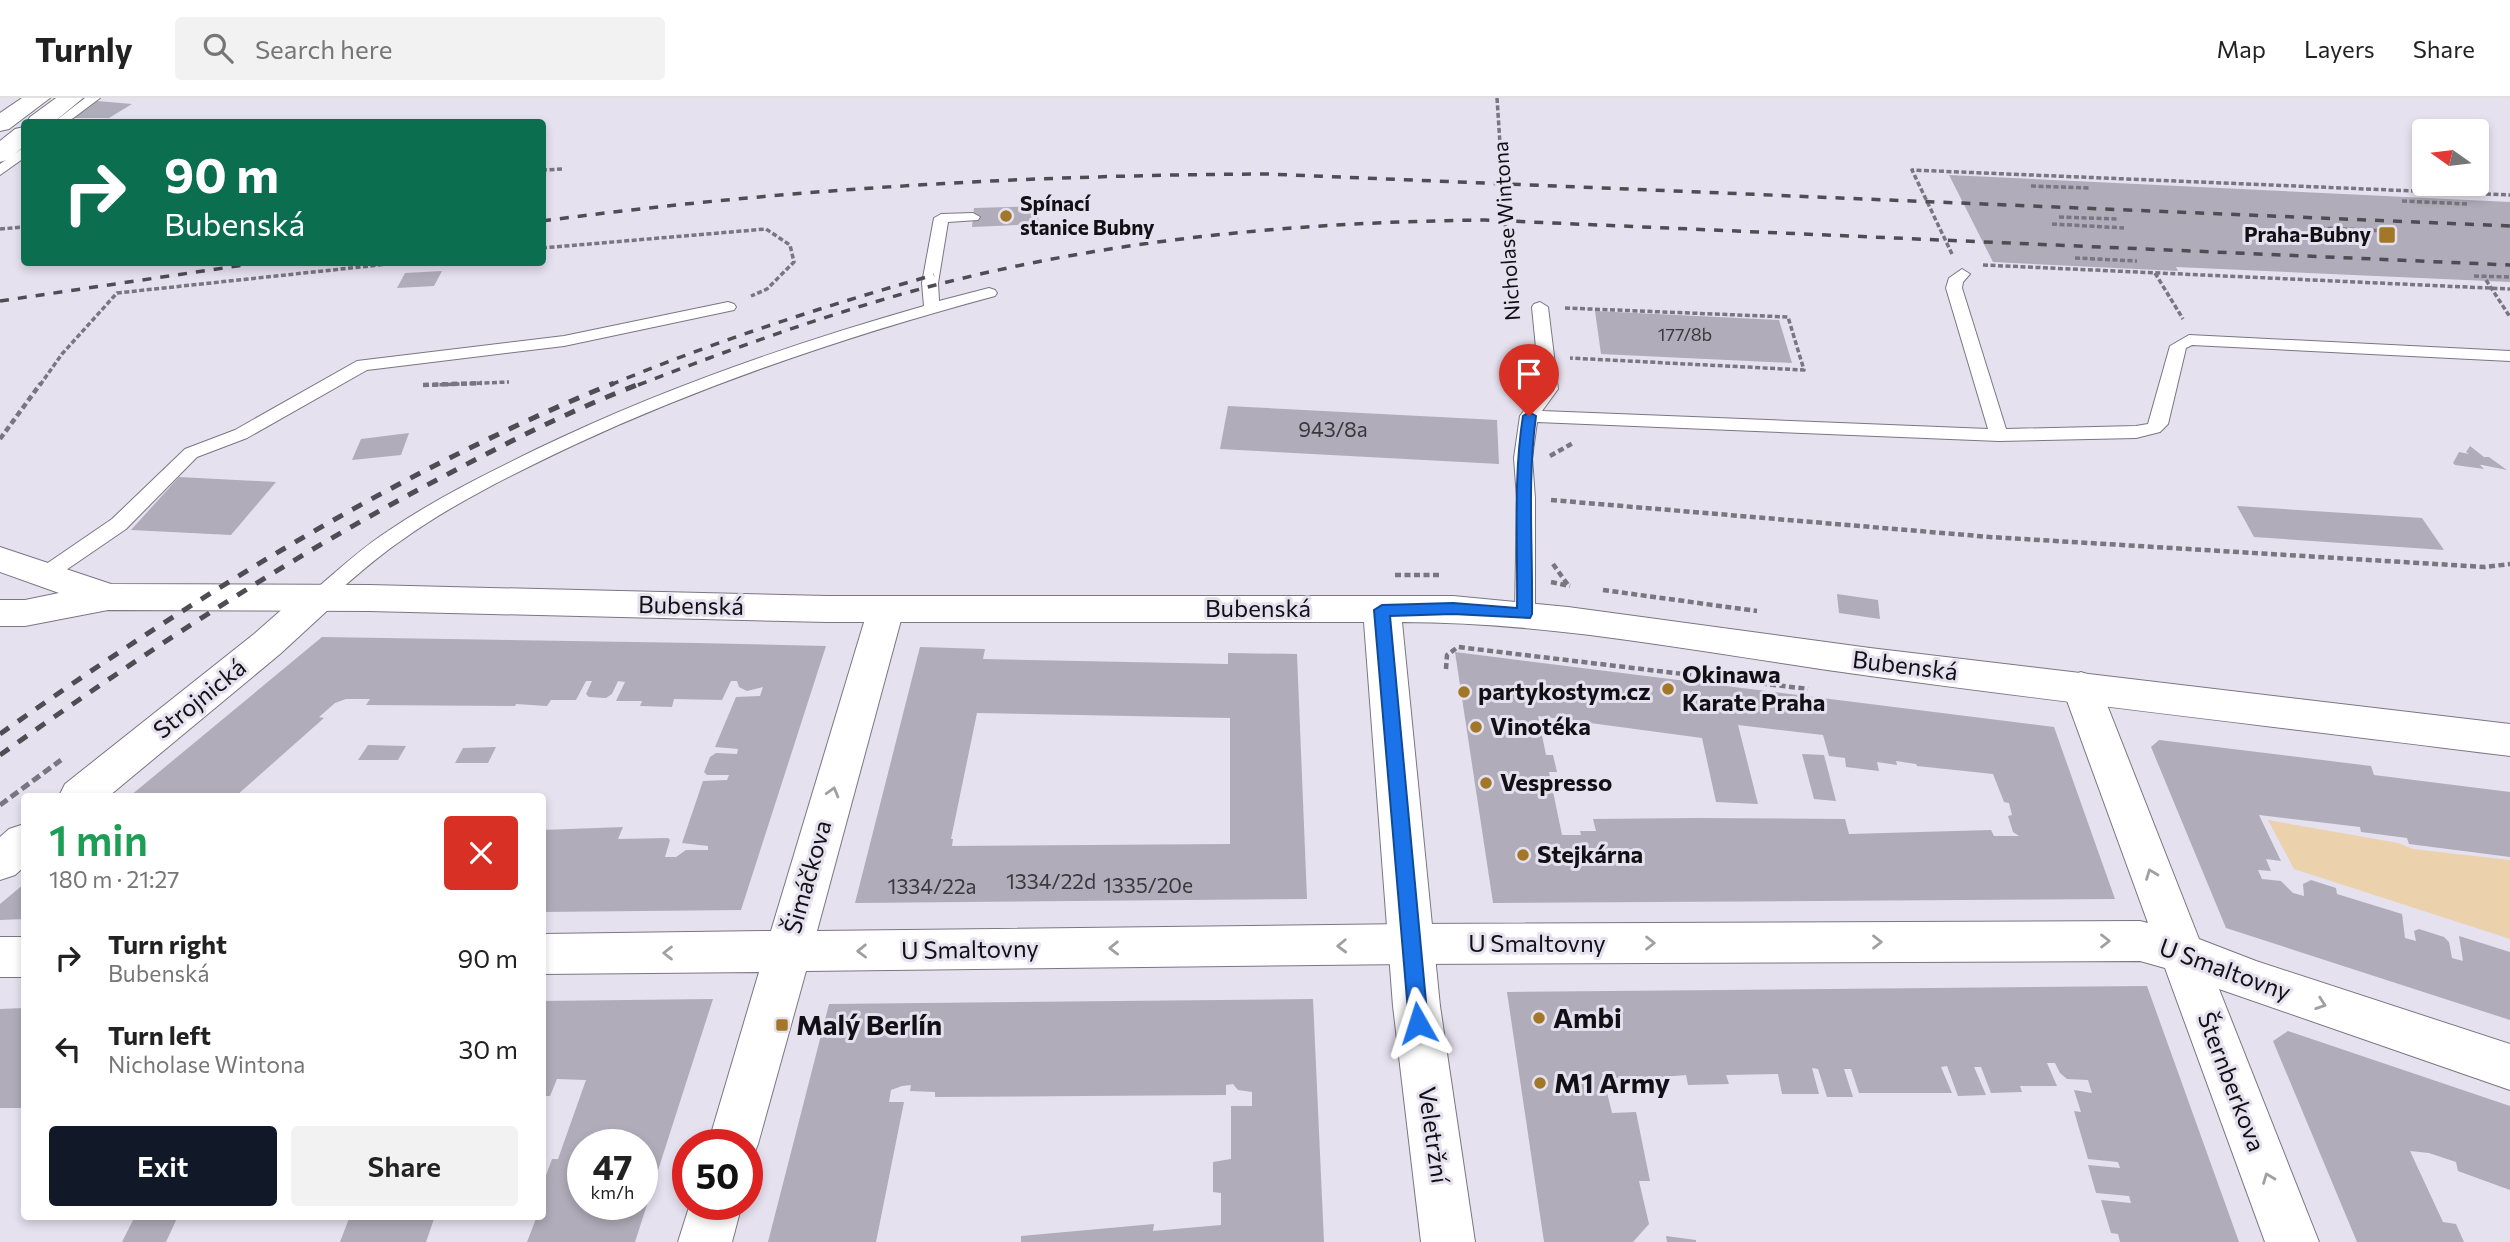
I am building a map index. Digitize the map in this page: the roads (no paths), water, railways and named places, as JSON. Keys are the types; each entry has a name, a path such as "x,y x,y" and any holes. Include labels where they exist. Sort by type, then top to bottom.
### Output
{"main road":[{"path":"0,124 38,98"},
{"path":"44,119 71,98"},
{"path":"0,154 21,136"},
{"path":"0,559 108,597"},
{"name":"Bubenská","path":"0,612 25,613 108,597 886,609 1453,609 1525,614 1870,662 2510,740"},
{"name":"Strojnická","path":"84,793 317,599"},
{"name":"Šimáčkova","path":"737,1129 886,609"},
{"name":"Veletržní","path":"1382,610 1410,944 1448,1242"},
{"name":"Šternberkova","path":"2081,687 2292,1242"},
{"path":"0,862 21,844"},
{"name":"U Smaltovny","path":"546,954 1410,944 2140,941 2181,952 2250,980 2510,1068"},
{"path":"0,957 21,957"},
{"path":"705,1242 711,1220"}],"lane":[{"path":"64,119 93,98"},
{"path":"0,171 21,154"},
{"path":"932,308 930,283 941,218 973,217"},
{"path":"1963,267 1954,288 1999,435"},
{"path":"317,599 368,555 421,519 485,482 562,444 753,365 932,308 989,293"},
{"path":"43,576 119,524 191,453 241,434 363,365 564,341 728,307"},
{"path":"1525,614 1526,498 1523,458 1529,416 1549,389 1540,307"},
{"path":"1529,416 1999,435 2136,432 2154,428 2160,419 2178,346 2183,342 2196,340 2510,356"}],"railway":[{"path":"546,221 723,200 904,186 1086,177 1268,174 2510,226"},
{"path":"638,385 843,312 983,273 1197,237 1341,225 1485,220 2510,265"},
{"path":"0,301 237,266"},
{"path":"610,385 770,325 934,275"},
{"path":"0,734 147,634 297,541 374,497 453,457 532,418 614,383"},
{"path":"0,755 164,642 333,537 521,437 642,383"}],"place":[{"name":"Spínací stanice Bubny","path":"1006,216"},
{"name":"Praha-Bubny","path":"2387,235"},
{"name":"Okinawa Karate Praha","path":"1668,689"},
{"name":"partykostym.cz","path":"1464,692"},
{"name":"Vinotéka","path":"1476,727"},
{"name":"Vespresso","path":"1486,783"},
{"name":"Stejkárna","path":"1523,855"},
{"name":"Ambi","path":"1539,1018"},
{"name":"Malý Berlín","path":"782,1025"},
{"name":"M1 Army","path":"1540,1083"}]}
